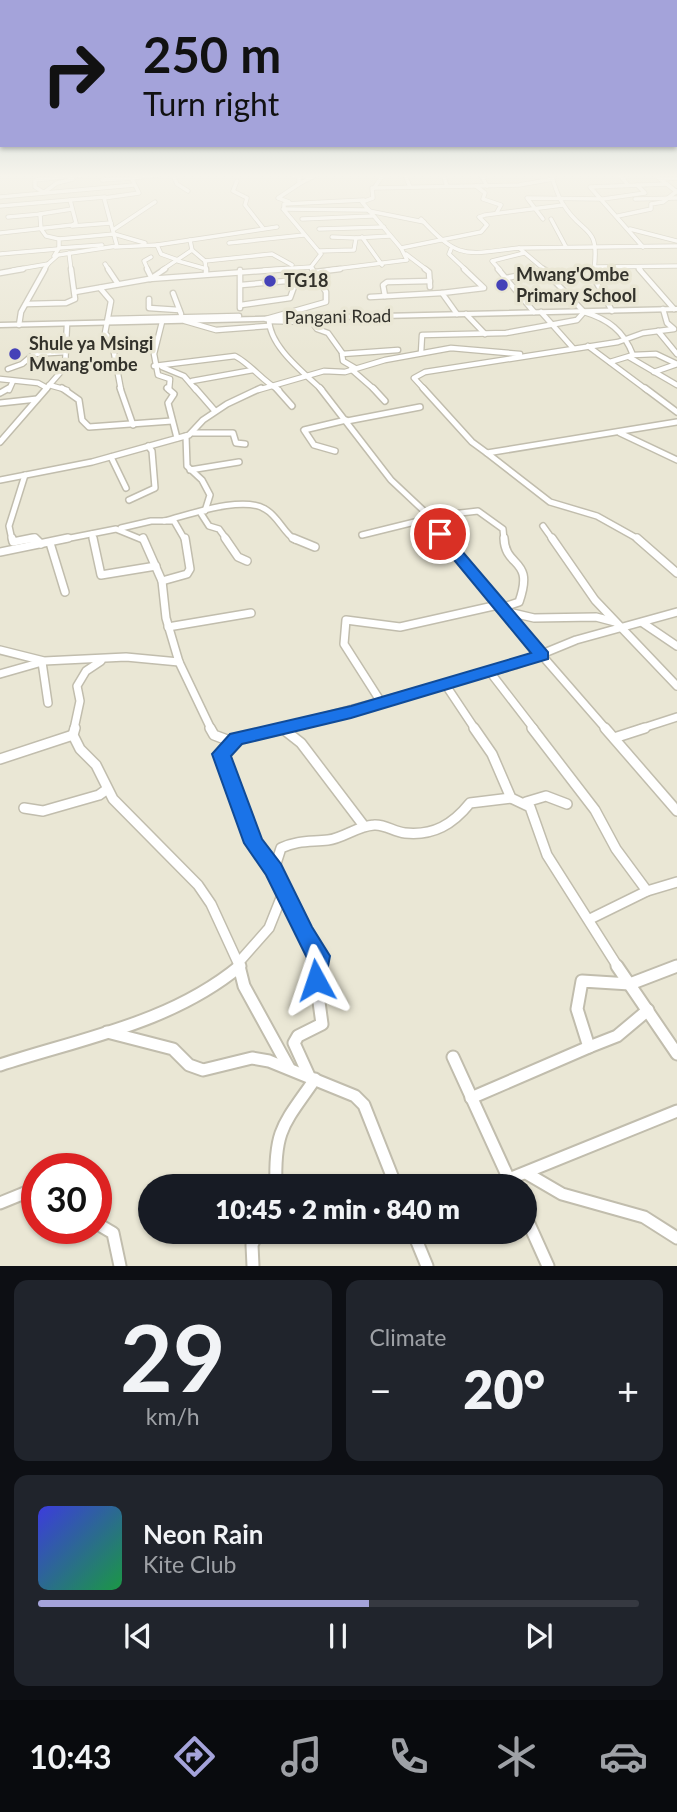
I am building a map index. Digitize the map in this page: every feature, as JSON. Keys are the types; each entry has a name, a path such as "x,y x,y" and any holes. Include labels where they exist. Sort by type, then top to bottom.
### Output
{"main road":[{"name":"Pangani Road","path":"0,325 240,318 268,321 675,309"}],"street":[{"path":"45,234 58,240 105,234"},
{"path":"114,234 116,245"},
{"path":"118,234 150,244"},
{"path":"0,254 116,245 158,245 230,234"},
{"path":"435,234 451,249 465,254 519,248 643,247 677,244"},
{"path":"401,248 472,234"},
{"path":"559,234 566,247"},
{"path":"590,234 597,247 594,267 596,285 612,311"},
{"path":"634,234 643,247"},
{"path":"646,234 677,244"},
{"path":"229,243 303,235 321,256 311,267"},
{"path":"227,236 236,258"},
{"path":"332,237 390,236 406,254 429,272 430,284 394,282 383,285 385,296"},
{"path":"319,251 354,250 359,237"},
{"path":"359,237 394,272 394,282"},
{"path":"19,325 26,304 59,249 58,240"},
{"path":"190,240 192,250 205,261 272,254"},
{"path":"259,240 272,254 299,266"},
{"path":"54,256 116,245"},
{"path":"158,245 161,254 205,271"},
{"path":"519,248 545,270 583,312 607,320 624,332 631,356 677,385"},
{"path":"370,298 484,288 449,254 451,249"},
{"path":"150,278 192,250"},
{"path":"26,304 71,302 75,299 69,253"},
{"path":"524,253 492,261 573,348"},
{"path":"315,272 404,262 406,254"},
{"path":"150,278 144,261 151,257"},
{"path":"205,261 205,271"},
{"path":"0,273 48,264"},
{"path":"105,264 118,284"},
{"path":"75,292 205,271 299,266 311,267 326,292 326,302 268,321 218,332 201,330 184,320 108,321"},
{"path":"594,267 677,266"},
{"path":"638,267 675,309"},
{"path":"240,270 240,318"},
{"path":"506,278 545,270"},
{"path":"538,272 549,275"},
{"path":"241,285 286,281 293,287 290,298 241,305"},
{"path":"100,288 111,301 106,333 113,340 119,389 125,396 133,425"},
{"path":"173,293 184,320"},
{"path":"442,293 457,314"},
{"path":"149,299 152,309 179,310"},
{"path":"663,309 667,323 676,330"},
{"path":"421,353 422,335 485,334 551,325 577,320 583,312"},
{"path":"466,314 485,334"},
{"path":"268,321 312,322 317,329 328,333 344,354"},
{"path":"268,321 290,359 346,421 390,480 428,519 500,608 614,738 672,799 677,811"},
{"path":"162,322 153,340 154,366 158,375 170,379 167,388 174,394 168,403 177,438"},
{"path":"0,442 65,367 67,324"},
{"path":"676,330 425,372 414,378 480,451 487,453 550,502 597,516 647,544 677,573"},
{"path":"658,331 677,354"},
{"path":"588,346 677,411"},
{"path":"202,512 210,495 202,480 190,471 185,461 190,434 215,411 270,385 451,348 538,354"},
{"path":"385,401 363,377 343,362 340,356 398,349"},
{"path":"8,369 22,364 34,354 66,352"},
{"path":"610,362 631,356 656,354 677,364"},
{"path":"154,366 228,356 242,359 278,389 292,406"},
{"path":"654,372 677,364"},
{"path":"154,366 168,369 192,381 207,407 215,411"},
{"path":"192,381 253,370"},
{"path":"0,379 64,387 77,396 84,409 82,420 89,428 172,421"},
{"path":"0,393 8,391 13,380"},
{"path":"0,403 38,398"},
{"path":"335,451 314,445 304,430 420,408"},
{"path":"487,453 677,422"},
{"path":"0,480 111,457 190,434 228,432 233,433 236,443 246,444"},
{"path":"619,432 677,460"},
{"path":"129,500 155,488 152,451 148,446"},
{"path":"111,457 126,488"},
{"path":"190,471 239,463"},
{"path":"24,475 24,488 2,520 10,541 35,538 41,544"},
{"path":"0,552 202,512 258,505 274,517 284,534 296,543 315,547"},
{"path":"362,535 469,510 478,512 503,529 504,546 524,572 526,582 519,602 500,608 400,627 346,620 344,644 381,702"},
{"path":"202,512 209,526 219,529 238,557 247,561"},
{"path":"162,581 187,575 190,569 187,544 180,528 174,521 164,520"},
{"path":"542,526 584,586 675,683"},
{"path":"117,529 142,537 162,581 168,627 179,662 214,735 221,740 282,728 490,672 542,656 553,648 618,625 643,623 677,612"},
{"path":"92,534 101,575 156,566"},
{"path":"50,542 65,592"},
{"path":"500,608 534,618 596,617 618,625"},
{"path":"168,627 251,612"},
{"path":"643,623 677,646"},
{"path":"0,650 23,660 42,662 101,661 120,657 179,662"},
{"path":"101,661 86,671 77,687 80,702 73,735 80,749 96,765 106,790 198,885 225,928 244,986 289,1068"},
{"path":"0,674 42,662"},
{"path":"42,662 48,703"},
{"path":"490,672 595,810 616,849 647,891"},
{"path":"444,684 492,754 511,798"},
{"path":"614,738 677,717"},
{"path":"282,728 301,743 364,825"},
{"path":"0,758 73,735"},
{"path":"236,739 221,757 254,843 274,870 319,956 316,980 322,1024 298,1036 294,1043 312,1078"},
{"path":"24,808 43,811 99,795 106,790"},
{"path":"274,870 276,856 288,844 299,840 330,840 364,825 378,824 405,833 433,830 454,823 470,803 511,798 526,802 546,796 567,804"},
{"path":"526,802 547,855 590,919 598,937 677,1054"},
{"path":"590,919 647,891 677,882"},
{"path":"0,1065 107,1032 221,985 269,928 284,893"},
{"path":"589,1047 577,1009 580,983 589,979 630,985 677,966"},
{"path":"471,1098 617,1035 648,1010"},
{"path":"107,1032 173,1049 190,1065 202,1070 252,1058 289,1068 355,1096 364,1105 391,1174"},
{"path":"453,1057 506,1174"},
{"path":"276,1174 275,1153 279,1132 312,1078"},
{"path":"526,1173 677,1111"},
{"path":"526,1173 562,1194 644,1217 677,1238"},
{"path":"0,1203 21,1194"},
{"path":"112,1232 120,1266"},
{"path":"537,1242 548,1266"},
{"path":"252,1244 253,1266"},
{"path":"418,1244 427,1266"}],"place":[{"name":"TG18","path":"270,281"},
{"name":"Mwang'Ombe Primary School","path":"502,285"},
{"name":"Shule ya Msingi Mwang'ombe","path":"15,354"}],"route":[{"path":"316,980 320,965 319,956 287,902 274,870 254,843 221,754 236,739 351,712 542,656 440,534"}]}
